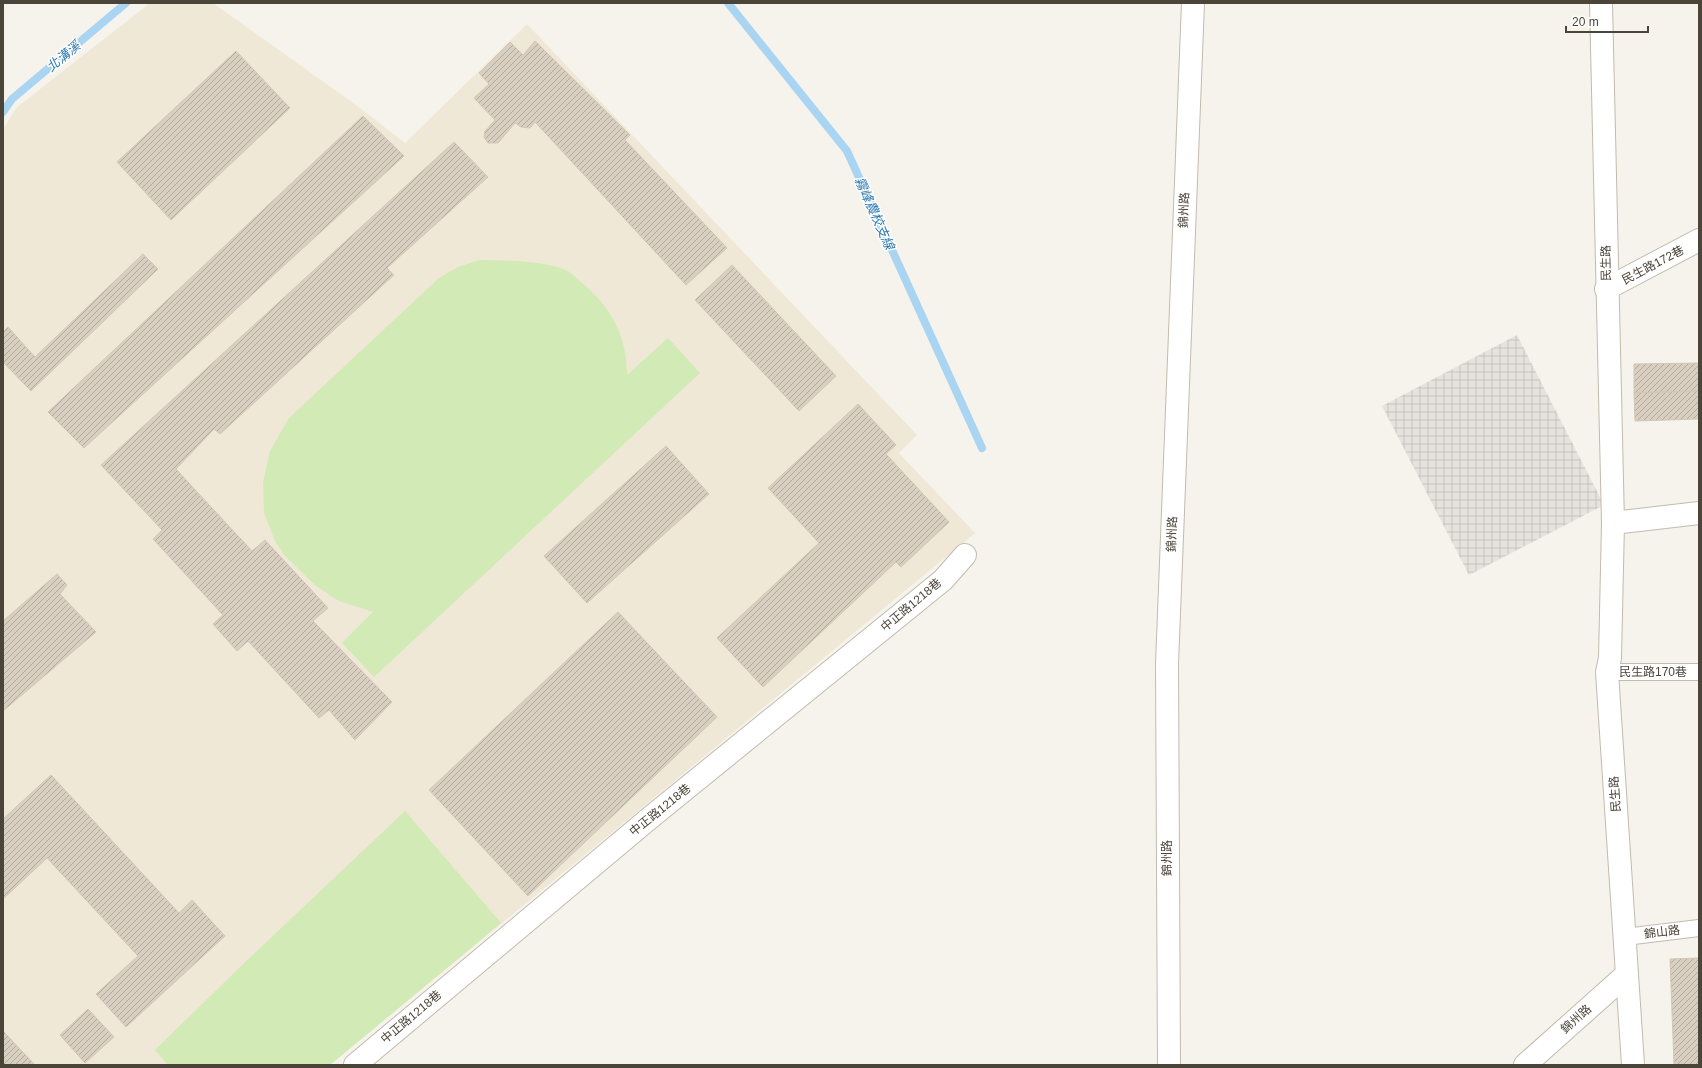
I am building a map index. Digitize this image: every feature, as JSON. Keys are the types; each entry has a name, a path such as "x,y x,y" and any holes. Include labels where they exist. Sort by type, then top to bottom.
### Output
{"street":[{"name":"錦州路","path":"1169,1065 1167,664 1193,3"},
{"name":"民生路","path":"1601,3 1606,289 1613,524 1610,658 1607,672 1633,1065"},
{"name":"民生路172巷","path":"1606,289 1699,240"},
{"path":"1613,524 1699,513"},
{"name":"中正路1218巷","path":"354,1065 645,822 943,580 966,555"},
{"name":"錦州路","path":"1524,1065 1627,974"}],"lane":[{"name":"民生路170巷","path":"1607,672 1699,672"},
{"name":"錦山路","path":"1625,936 1699,928"}],"shaded area":[{"path":"150,3 213,3 356,105 405,143 527,24 917,435 899,453 975,533 330,1065 3,1065 3,130 16,108"},
{"path":"1517,335 1604,505 1469,575 1382,406"}],"green space":[{"path":"480,260 537,263 559,268 572,274 601,302 615,323 624,348 627,375 668,338 700,373 374,677 342,643 373,612 339,601 316,586 284,555 275,541 264,513 263,482 270,451 289,418 439,278 458,267"},
{"path":"405,811 501,923 330,1065 168,1065 155,1050"}],"building":[{"path":"535,41 630,135 625,140 727,248 686,285 535,122 530,128 521,127 515,123 498,143 488,143 484,137 485,131 495,120 474,98 489,84 479,73 510,42 523,55"},
{"path":"236,51 290,108 171,220 117,162"},
{"path":"363,116 404,156 84,448 48,412"},
{"path":"454,142 488,177 387,268 394,275 220,434 214,429 176,469 199,494 162,530 101,465"},
{"path":"143,254 158,269 31,391 3,362 3,332 8,327 35,357"},
{"path":"732,265 836,376 799,411 695,300"},
{"path":"1699,363 1699,391 1634,393 1634,364"},
{"path":"1699,391 1699,419 1635,421 1634,393"},
{"path":"858,404 896,445 886,454 949,522 901,567 896,562 763,687 717,638 819,543 768,488"},
{"path":"666,446 709,494 587,603 544,556"},
{"path":"199,494 252,551 265,540 328,608 313,621 392,702 355,740 329,710 319,718 248,641 237,651 213,624 223,615 153,539"},
{"path":"57,574 67,585 60,594 96,632 3,711 3,621"},
{"path":"618,612 717,717 528,896 429,790"},
{"path":"51,775 179,913 192,900 225,936 126,1027 96,994 138,956 47,858 3,899 3,819"},
{"path":"1699,958 1699,1065 1674,1065 1670,959"},
{"path":"88,1009 114,1037 85,1063 60,1035"},
{"path":"3,1031 35,1065 3,1065"}],"waterway":[{"name":"北溝溪","path":"3,112 12,99 126,3"},
{"name":"霧峰農校支線","path":"728,3 847,151 982,448"}]}
